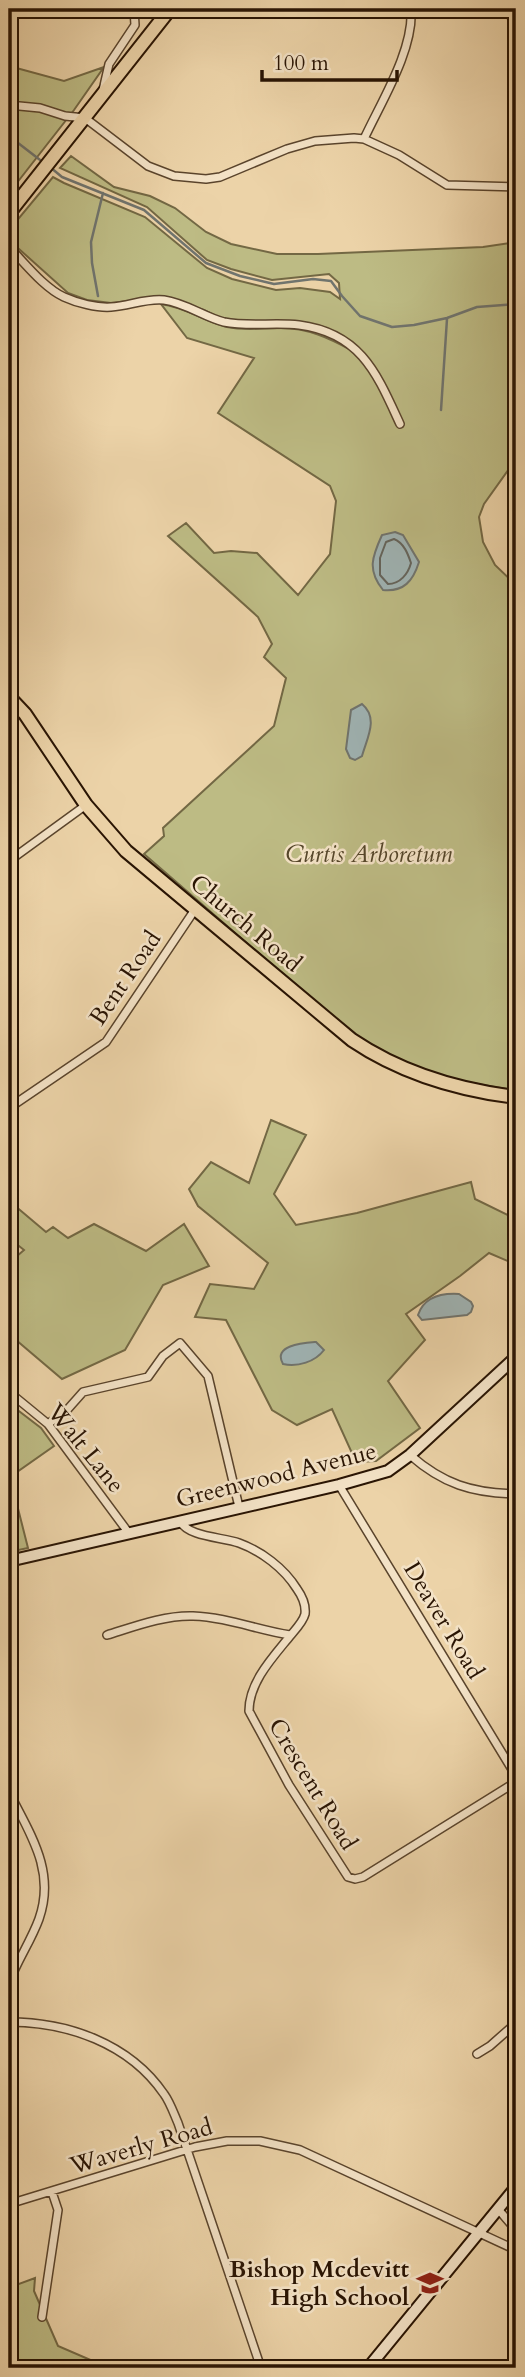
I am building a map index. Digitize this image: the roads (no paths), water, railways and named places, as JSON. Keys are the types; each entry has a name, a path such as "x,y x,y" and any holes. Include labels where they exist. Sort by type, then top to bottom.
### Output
{"main road":[{"path":"10,211 170,9"},
{"name":"Church Road","path":"9,697 25,714 86,805 126,851 323,1016 378,1058 412,1073 458,1087 516,1097"},
{"name":"Greenwood Avenue","path":"9,1561 339,1485 388,1471 410,1455 516,1357"},
{"path":"368,2368 516,2187"}],"street":[{"path":"102,95 109,64 135,25 134,9"},
{"path":"364,139 404,53 410,35 411,9"},
{"path":"503,9 516,21"},
{"path":"9,105 40,108 65,116 85,118 148,166 174,176 198,179 226,176 270,155 315,141 344,138 364,139 399,155 442,183 453,186 516,187"},
{"path":"9,247 41,279 66,298 111,307 164,300 192,308 223,322 299,325 325,332 347,342 363,357 377,375 400,424"},
{"path":"9,860 86,805"},
{"name":"Bent Road","path":"9,1108 106,1042 196,908"},
{"path":"48,1424 67,1410 83,1392 148,1377 163,1356 180,1343 208,1376 239,1507"},
{"name":"Walt Lane","path":"9,1392 48,1424 128,1532"},
{"path":"410,1455 430,1471 462,1488 516,1494"},
{"name":"Deaver Road","path":"339,1485 516,1776"},
{"name":"Crescent Road","path":"180,1521 188,1530 252,1548 283,1572 297,1589 304,1605 304,1617 257,1682 249,1703 250,1715 289,1785 348,1877 363,1877 516,1782"},
{"path":"107,1635 189,1616 218,1619 290,1635"},
{"path":"9,1792 39,1851 44,1872 39,1920 9,1983"},
{"path":"9,2022 36,2022 95,2037 145,2072 165,2094 187,2149 261,2368"},
{"path":"477,2054 516,2022"},
{"name":"Waverly Road","path":"9,2204 187,2149 217,2142 260,2141 300,2150 516,2250"},
{"path":"42,2317 58,2210 52,2192"},
{"path":"498,2209 516,2230"}],"water":[{"path":"395,532 403,535 419,562 407,584 397,589 383,590 373,570 374,557 382,535"},
{"path":"362,704 371,722 362,756 355,760 350,758 346,749 351,710"},
{"path":"459,1294 473,1306 467,1315 422,1320 418,1315 434,1297"},
{"path":"316,1342 324,1350 316,1358 300,1364 283,1364 281,1358 285,1349 297,1344"}],"waterway":[{"path":"9,136 44,163"},
{"path":"50,167 62,177 144,210 206,263 240,276 274,284 313,279 331,281 360,316 392,327 447,318 477,307 516,304"},
{"path":"98,296 91,242 103,193"},
{"path":"441,410 447,319"}],"place":[{"name":"Bishop Mcdevitt High School","path":"430,2283"}],"park label":[{"name":"Curtis Arboretum","path":"369,854"}]}
